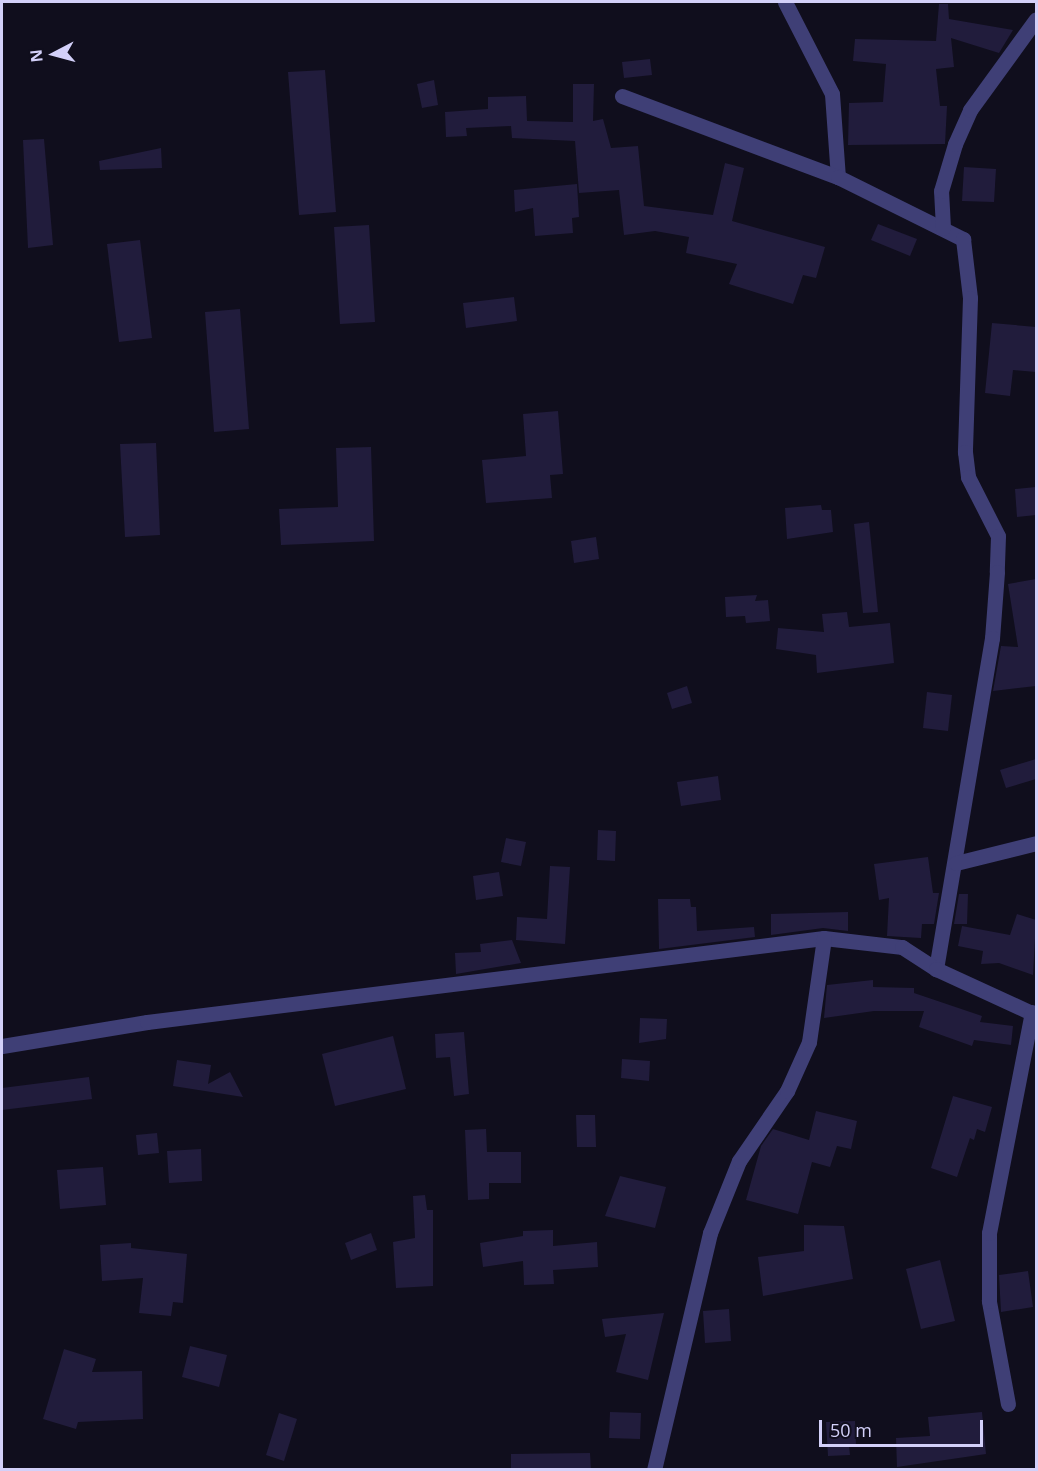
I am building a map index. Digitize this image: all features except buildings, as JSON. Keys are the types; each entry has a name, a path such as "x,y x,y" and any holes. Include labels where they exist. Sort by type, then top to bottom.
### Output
{"street":[{"path":"785,2 831,94 838,177"},
{"path":"944,228 941,191 954,144 970,110 1036,18"},
{"path":"622,96 838,177 963,239 969,264 965,452 969,477 998,536 992,638 956,863 936,969"},
{"path":"956,863 1036,843"},
{"path":"654,1470 710,1233 739,1161 787,1091 809,1042 824,938"},
{"path":"2,1046 147,1022 824,938 902,947 936,969 1034,1013 989,1233 989,1301 1008,1404"}]}
